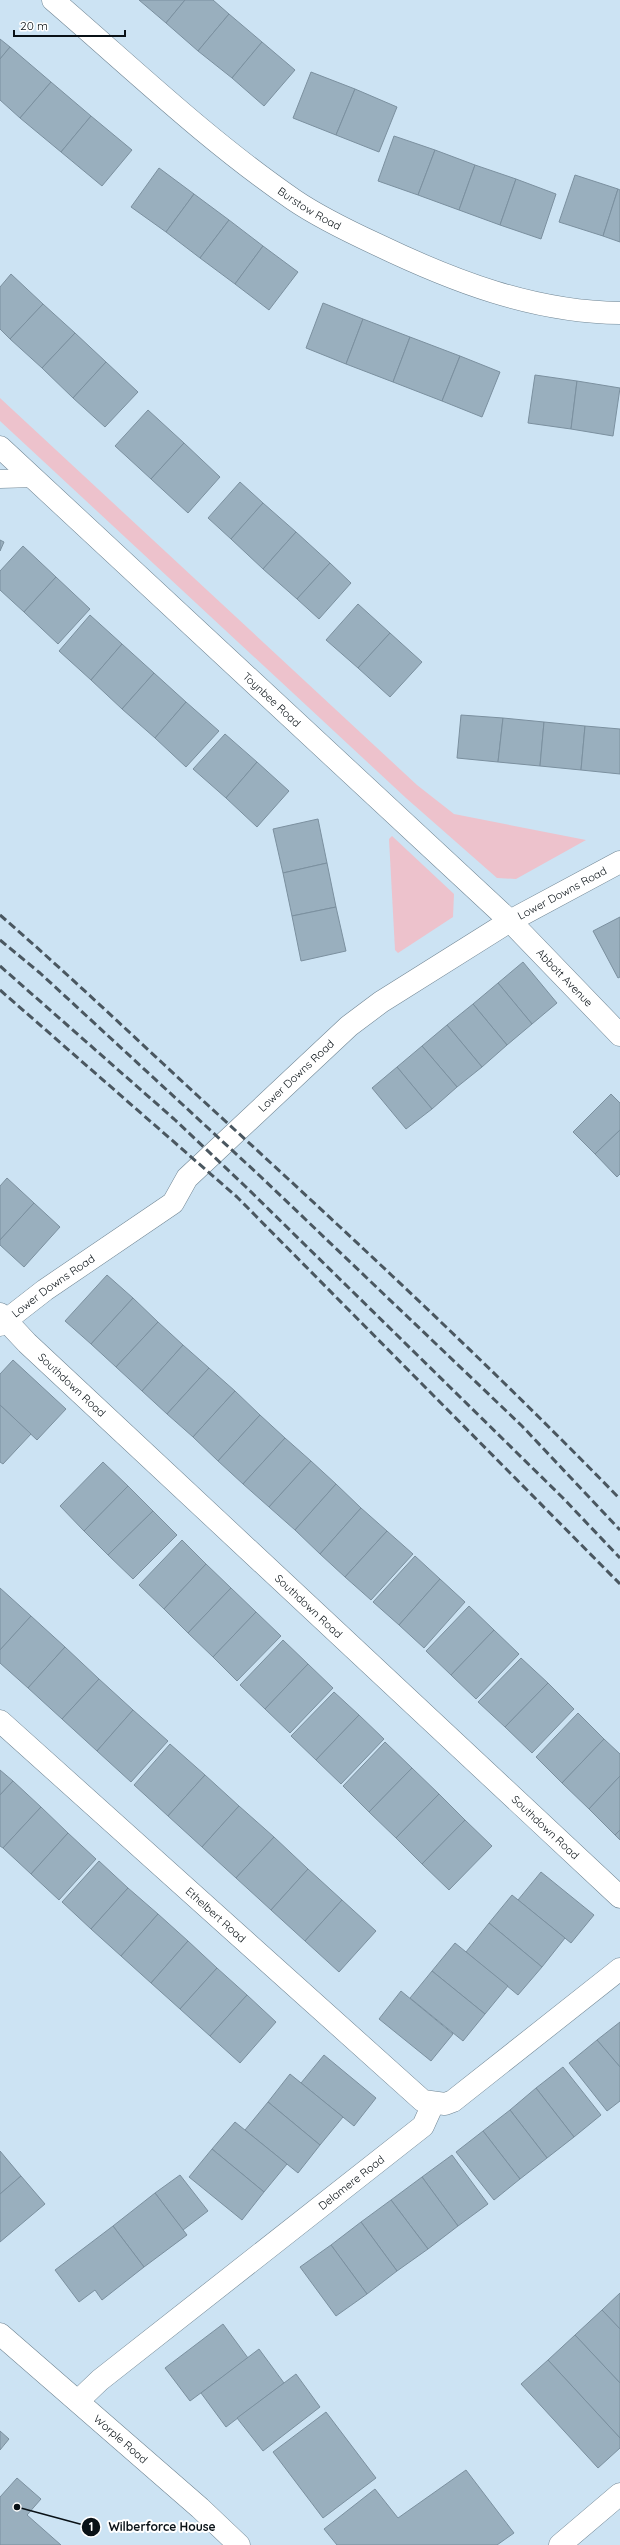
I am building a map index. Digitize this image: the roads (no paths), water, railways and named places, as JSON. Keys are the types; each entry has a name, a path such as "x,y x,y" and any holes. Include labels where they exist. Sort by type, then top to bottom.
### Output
{"street":[{"name":"Burstow Road","path":"53,0 240,161 295,201 345,229 408,260 469,285 531,303 591,312 620,312"},
{"name":"Toynbee Road","path":"0,447 510,921"},
{"name":"Lower Downs Road","path":"2,1320 173,1203 187,1178 349,1026 381,1002 510,921 620,862"},
{"name":"Abbott Avenue","path":"510,921 620,1035"},
{"name":"Southdown Road","path":"2,1320 620,1897"},
{"name":"Ethelbert Road","path":"0,1721 414,2095 433,2104"},
{"path":"433,2104 444,2104 454,2100 620,1969"},
{"name":"Delamere Road","path":"78,2401 100,2380 423,2126 433,2104"},
{"name":"Worple Road","path":"0,2334 200,2508 239,2545"},
{"path":"560,2545 620,2494"}],"lane":[{"path":"0,479 35,478"}],"railway":[{"path":"0,915 100,1005 412,1295 465,1345 620,1499"},
{"path":"0,940 40,973 260,1176 522,1426 620,1530"},
{"path":"0,966 174,1119 246,1187 563,1498 620,1558"},
{"path":"0,990 237,1197 620,1584"}],"place":[{"name":"Wilberforce House","path":"17,2507"}]}
